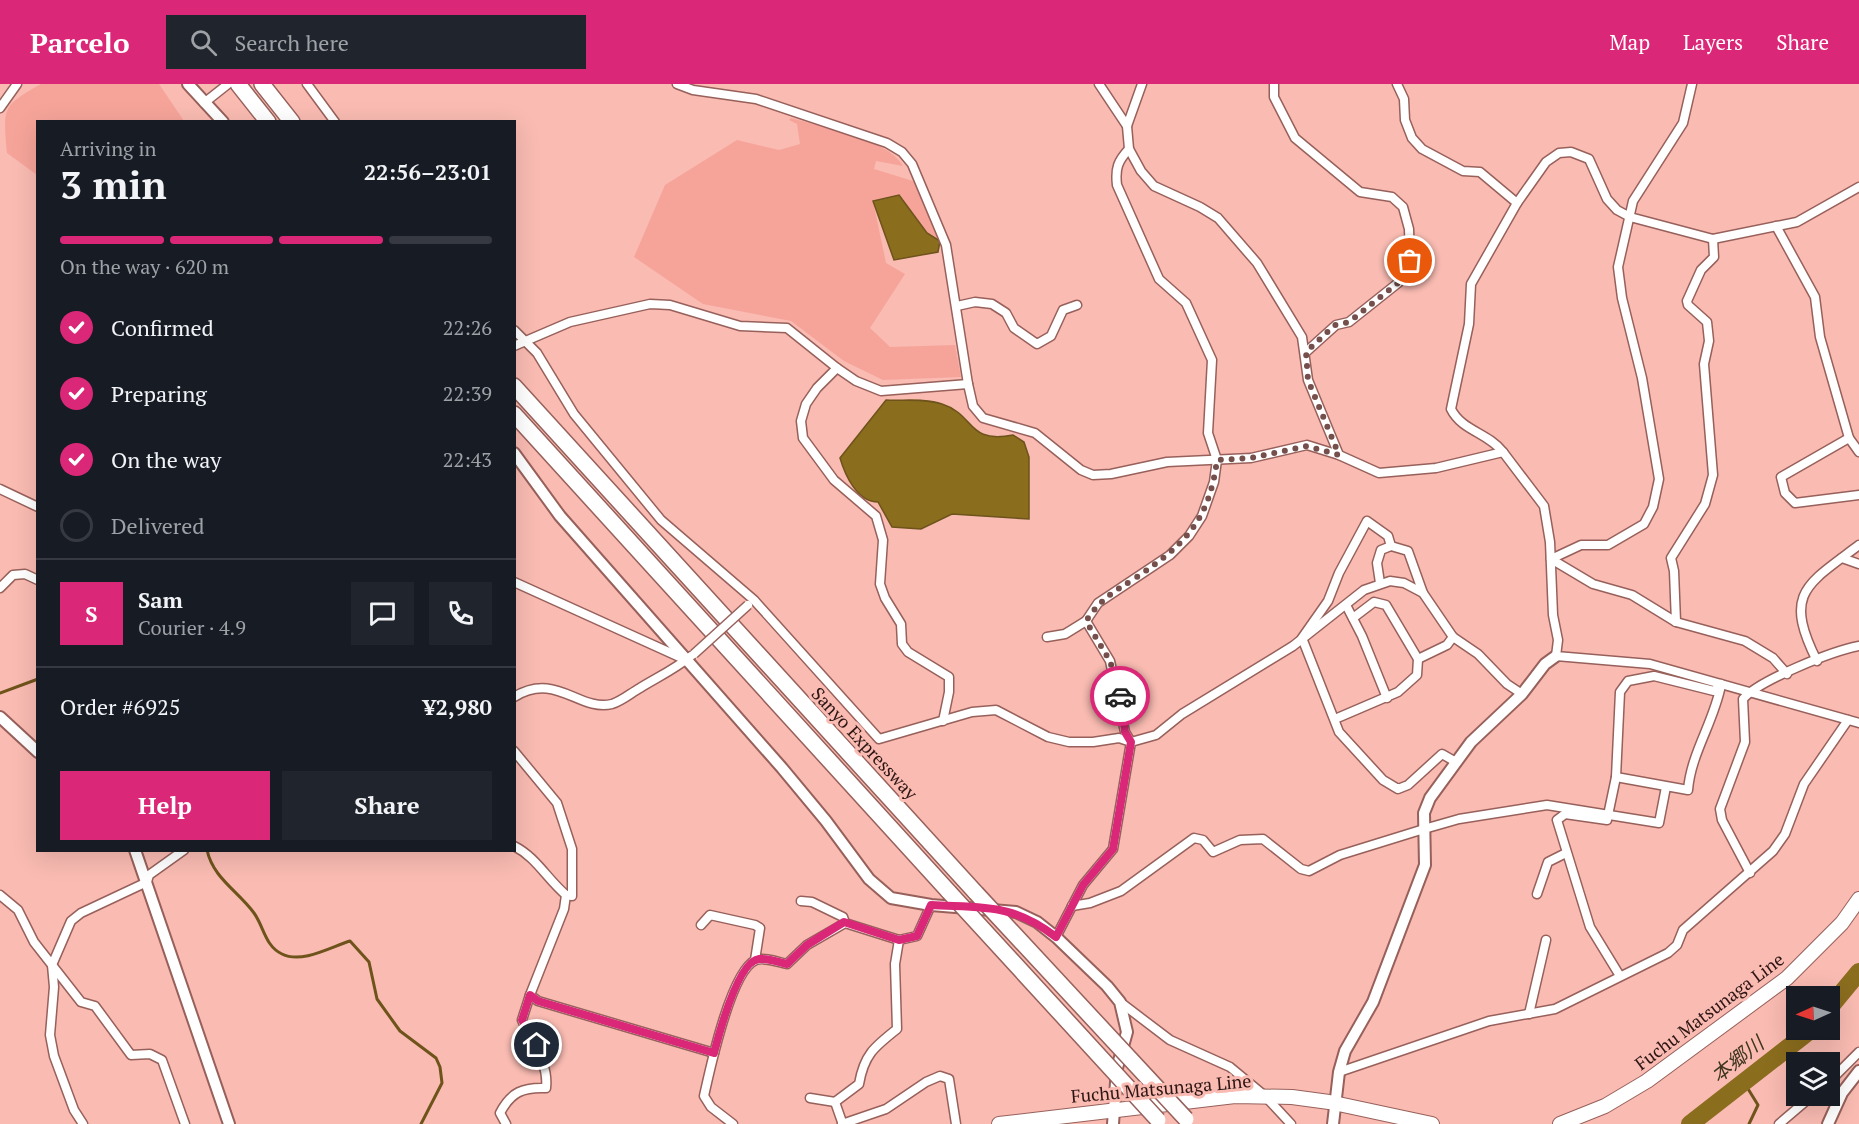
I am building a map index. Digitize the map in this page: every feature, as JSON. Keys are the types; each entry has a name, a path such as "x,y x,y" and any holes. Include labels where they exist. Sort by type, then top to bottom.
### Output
{"highway":[{"path":"238,84 266,120"},
{"path":"262,84 290,120"},
{"name":"Sanyo Expressway","path":"516,388 1188,1122"},
{"name":"Sanyo Expressway","path":"516,416 1160,1122"}],"main road":[{"name":"Fuchu Matsunaga Line","path":"1560,1124 1605,1106 1647,1081 1787,978 1842,923 1859,899"},
{"name":"Fuchu Matsunaga Line","path":"999,1124 1113,1118 1235,1096 1265,1096 1335,1103 1432,1124"}],"street":[{"path":"0,108 17,84"},
{"path":"188,84 208,99 222,120"},
{"path":"208,99 228,84"},
{"path":"307,84 334,120"},
{"path":"677,84 693,90 756,99 887,143 902,152 912,164 946,245 973,406 983,418 1035,433 1081,470 1093,475 1111,474 1167,462 1251,458 1307,446 1339,455 1379,473 1436,468 1503,453"},
{"path":"1099,84 1127,126"},
{"path":"1142,84 1127,126 1129,149 1141,171 1154,186 1200,207 1218,219 1257,263 1302,337 1306,352 1308,380 1339,455"},
{"path":"1274,84 1274,97 1295,138 1360,192 1392,197 1403,207 1408,229 1410,261 1398,283 1349,322 1335,325 1306,352"},
{"path":"1397,84 1404,99 1405,120 1412,138 1422,149 1463,171 1480,172 1517,202"},
{"path":"1551,559 1581,545 1608,545 1644,524 1653,507 1659,478 1642,378 1622,298 1618,267 1633,201 1683,123 1692,84"},
{"path":"1047,637 1065,634 1086,621 1098,603 1170,555 1189,536 1202,516 1214,482 1217,460 1208,433 1212,360 1186,303 1159,279 1117,185 1115,170 1120,159 1129,149"},
{"path":"1556,656 1558,640 1553,615 1551,559 1544,506 1493,440 1457,421 1451,409 1469,324 1471,284 1517,202 1546,162 1559,153 1570,152 1589,159 1607,199 1617,210 1630,217 1713,239 1797,222 1859,187"},
{"path":"1776,226 1815,297 1820,337 1849,438 1859,452"},
{"path":"1676,622 1674,571 1671,558 1705,504 1713,475 1704,364 1709,341 1707,322 1687,302 1701,270 1714,256 1713,239"},
{"path":"957,306 975,302 992,304 1006,313 1014,328 1037,344 1051,336 1063,310 1077,305"},
{"path":"516,345 570,322 650,304 670,305 740,326 787,328 856,381 881,391 968,384"},
{"path":"516,332 527,341 573,414 654,511 751,603 879,739 972,712 996,710 1048,737 1069,742 1093,742 1119,738 1131,742 1156,735 1182,714 1302,638 1364,590 1380,583 1404,583 1423,593"},
{"path":"837,368 817,388 806,404 801,421 803,438 834,480 876,516 883,540 880,584 885,598 901,624 902,644 908,652 949,677 949,692 943,720"},
{"path":"1849,438 1781,477 1785,493 1795,502 1859,495"},
{"path":"516,456 560,516 690,657 826,821 869,879 891,898 931,905 1010,910 1036,922 1056,937 1107,986 1120,1002 1170,1040 1230,1067 1265,1096 1291,1124"},
{"path":"0,489 36,506"},
{"path":"1302,638 1328,601 1339,573 1367,521 1388,536 1391,546"},
{"path":"1817,661 1806,638 1800,600 1807,586 1859,545"},
{"path":"1380,583 1377,563 1381,550 1391,546 1408,551 1423,593 1453,637 1478,654 1507,684 1522,694"},
{"path":"1842,558 1859,564"},
{"path":"1551,559 1593,584 1632,595 1676,622 1745,641 1773,658 1787,674"},
{"path":"0,588 13,575 25,574 36,579"},
{"path":"516,583 690,657"},
{"path":"1335,719 1387,698 1398,692 1417,675 1418,659 1386,605 1374,602 1356,616"},
{"path":"516,696 523,692 559,689 594,704 611,704 670,672 751,603"},
{"path":"1346,605 1356,616 1387,698"},
{"path":"1056,937 1083,885 1113,849 1131,742 1125,732 1110,661 1086,621"},
{"path":"1418,659 1447,645 1453,637"},
{"path":"1302,638 1340,732 1383,780 1398,789 1408,785 1442,754 1456,762"},
{"path":"1750,873 1722,820 1720,809 1744,742 1743,699 1749,692 1787,674 1840,650 1859,646"},
{"path":"1333,1124 1339,1072 1345,1051 1373,1002 1425,865 1424,813 1430,798 1471,742 1522,694 1545,664 1556,656 1650,664 1859,723"},
{"path":"1620,976 1590,927 1557,820 1565,814 1607,820 1616,777 1620,692 1628,681 1654,676 1713,691 1721,684"},
{"path":"1616,777 1688,790 1695,752 1716,709 1721,684"},
{"path":"0,717 36,750"},
{"path":"1339,1072 1489,1021 1555,1009 1668,953 1677,945 1683,930 1773,851 1785,834 1804,784 1848,720"},
{"path":"516,753 557,803 572,849 572,896 566,895 549,881 530,854 516,847"},
{"path":"1072,906 1090,903 1121,891 1194,838 1203,840 1213,852 1240,840 1263,839 1301,869 1309,871 1340,855 1459,819 1547,805 1659,823 1666,787"},
{"path":"136,852 229,1124"},
{"path":"83,1124 74,1110 54,1056 50,1035 54,987 52,965 71,921 81,913 147,882 149,875 181,852"},
{"path":"1537,894 1548,862 1566,853"},
{"path":"0,895 18,910 34,942 81,1002 95,1006 131,1055 150,1054 162,1060 185,1124"},
{"path":"506,1124 500,1113 507,1100 528,1087 546,1088 547,1080 537,1045 522,1020 564,909 566,895"},
{"path":"801,901 812,902 843,917 844,922"},
{"path":"733,1124 711,1107 704,1096 728,1003 748,964 755,960 787,964 807,945 844,922 899,940 917,936 931,905"},
{"path":"701,925 710,915 760,928 755,960"},
{"path":"810,1098 835,1102 859,1084 862,1064 875,1046 897,1029 895,964 899,940"},
{"path":"1528,1014 1546,940"},
{"path":"530,995 538,1001 714,1053"},
{"path":"1113,1118 1117,1068 1127,1032 1120,1002"},
{"path":"1840,1071 1859,1052"},
{"path":"1828,1124 1842,1093 1859,1071"},
{"path":"835,1102 842,1123 886,1109 926,1082 940,1076 949,1079 956,1124"},
{"path":"1779,1124 1800,1106"}],"shaded area":[{"path":"41,84 159,84 183,120 36,120 36,174 7,153 6,117 11,104"},
{"path":"791,118 869,141 896,157 903,166 876,161 874,169 916,182 940,241 927,233 899,195 873,201 886,263 905,274 870,328 890,347 955,345 961,377 883,380 844,361 791,321 703,304 634,257 665,185 737,140 779,150 800,144 797,124 789,120"},
{"path":"899,195 927,233 940,241 938,252 894,260 873,201"},
{"path":"886,400 921,400 942,404 953,409 979,432 987,436 1013,435 1024,442 1029,457 1029,519 952,514 921,529 892,527 878,502 864,498 858,493 845,472 840,458"}],"waterway":[{"path":"0,693 36,680"},
{"path":"208,852 215,869 254,913 268,941 276,951 290,957 307,956 350,941 369,962 377,999 400,1031 436,1058 440,1067 442,1083 421,1124"},
{"name":"本郷川","path":"1840,995 1859,972"},
{"name":"本郷川","path":"1690,1124 1798,1040"},
{"path":"1745,1084 1758,1105 1749,1124"}],"way so far":[{"path":"1120,696 1110,661 1086,621 1098,603 1170,555 1189,536 1202,516 1214,482 1217,460 1251,458 1287,448 1307,446 1339,455 1308,380 1306,352 1335,325 1349,322 1398,283 1410,261"}],"route":[{"path":"537,1045 522,1020 530,995 538,1001 714,1053 728,1003 748,964 758,959 787,964 807,945 844,922 899,940 917,936 931,905 1010,910 1036,922 1056,937 1083,885 1113,849 1131,742 1125,732 1120,696"}]}
